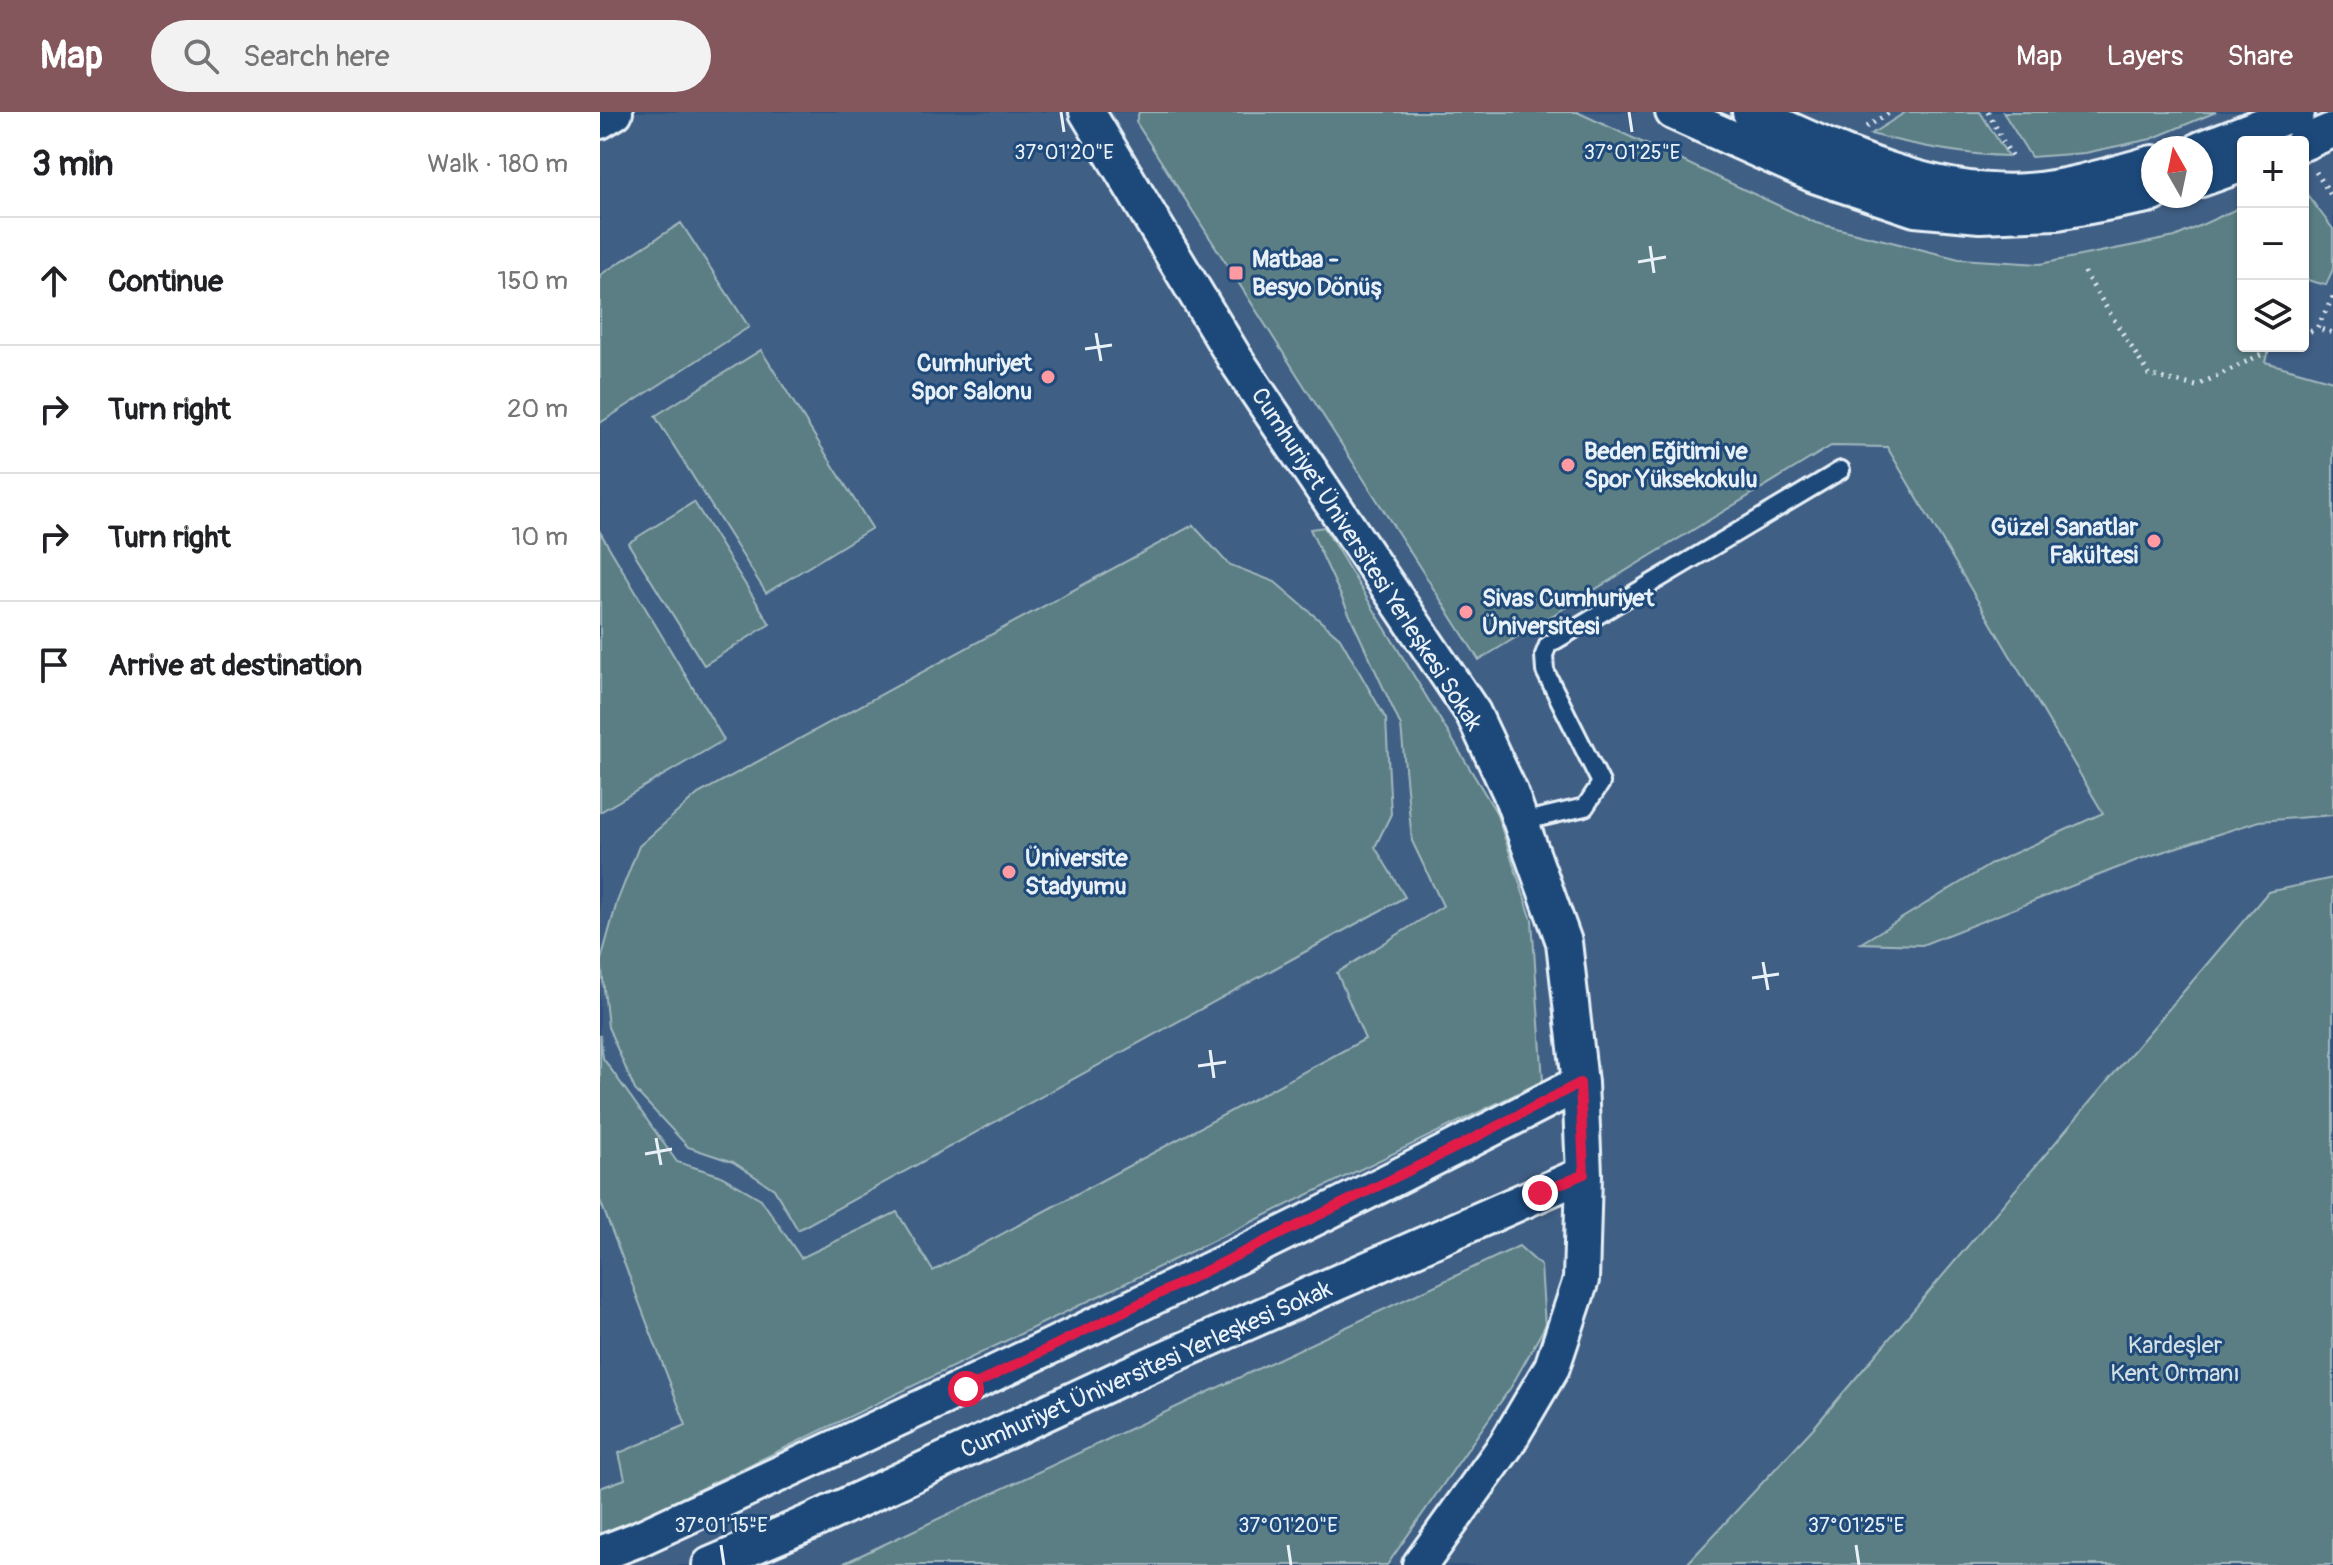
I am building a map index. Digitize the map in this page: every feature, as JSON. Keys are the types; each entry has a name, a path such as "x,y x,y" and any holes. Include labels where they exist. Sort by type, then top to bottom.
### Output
{"street":[{"path":"600,121 615,112"},
{"path":"1673,112 1814,175 1915,209 1980,215 2057,212 2141,196"},
{"path":"1750,112 1831,148 1921,179 1977,190 2029,191 2141,166"},
{"path":"2213,144 2297,112"},
{"name":"Cumhuriyet Üniversitesi Yerleşkesi Sokak","path":"1094,116 1234,357 1473,713 1510,792 1564,942 1580,1083 1584,1174 1581,1280 1552,1367 1506,1445 1420,1565"},
{"path":"2309,140 2333,130"},
{"path":"2213,175 2237,166"},
{"path":"600,1554 966,1389 1455,1148 1580,1083"},
{"name":"Cumhuriyet Üniversitesi Yerleşkesi Sokak","path":"710,1565 813,1521 1125,1376 1584,1174"}],"lane":[{"path":"1521,822 1585,807 1601,783 1545,671 1544,655 1548,645 1841,470"}],"path":[{"path":"1988,112 2029,191"},
{"path":"2084,272 2149,375 2196,386 2267,352"},
{"path":"2309,332 2317,328 2333,297"},
{"path":"2317,328 2333,333"}],"shaded area":[{"name":"Sivas Cumhuriyet Üniversitesi","path":"600,112 2333,112 2333,878 2268,892 1816,1425 1686,1565 600,1565"}],"green space":[{"path":"1139,112 1577,112 1816,223 1959,259 2040,264 2175,237 2237,209 2237,352 2268,352 2265,362 2333,381 2333,815 2259,821 2140,859 1922,945 1861,943 1993,863 2103,813 1887,447 1831,446 1479,660 1136,122"},
{"path":"1906,112 1980,112 2008,156 1939,149 1871,134"},
{"path":"2003,112 2216,112 2158,136 2141,136 2141,141 2085,153 2031,157"},
{"path":"2309,197 2333,229 2333,269 2326,285 2309,281"},
{"path":"681,223 749,327 600,423 600,275"},
{"path":"761,350 872,528 766,593 655,416"},
{"path":"694,502 770,624 704,665 628,543"},
{"name":"Üniversite Stadyumu","path":"1193,525 1228,564 1275,582 1340,638 1386,719 1391,814 1375,847 1405,897 798,1230 774,1189 733,1162 688,1147 635,1090 608,1027 601,960 617,902 639,846 698,794"},
{"path":"1324,527 1496,812 1532,920 1543,1081 640,1518 600,1534 600,1488 625,1479 619,1453 686,1425 600,1200 600,1035 603,1058 677,1162 719,1175 761,1199 801,1258 897,1212 933,1271 1365,1039 1337,973 1443,906 1412,841 1401,726 1310,529"},
{"path":"600,532 724,740 600,812"},
{"name":"Kardeşler Kent Ormanı","path":"2333,878 2333,1565 1686,1565 1816,1425 2268,892"},
{"path":"1519,1246 1541,1266 1545,1326 1511,1387 1387,1565 840,1565"}],"place":[{"name":"Matbaa - Besyo Dönüş","path":"1236,273"},
{"name":"Cumhuriyet Spor Salonu","path":"1048,377"},
{"name":"Beden Eğitimi ve Spor Yüksekokulu","path":"1568,465"},
{"name":"Güzel Sanatlar Fakültesi","path":"2154,541"},
{"name":"Sivas Cumhuriyet Üniversitesi","path":"1466,612"},
{"name":"Üniversite Stadyumu","path":"1009,872"}],"route":[{"path":"966,1389 1455,1148 1580,1083 1584,1174 1540,1193"}]}
